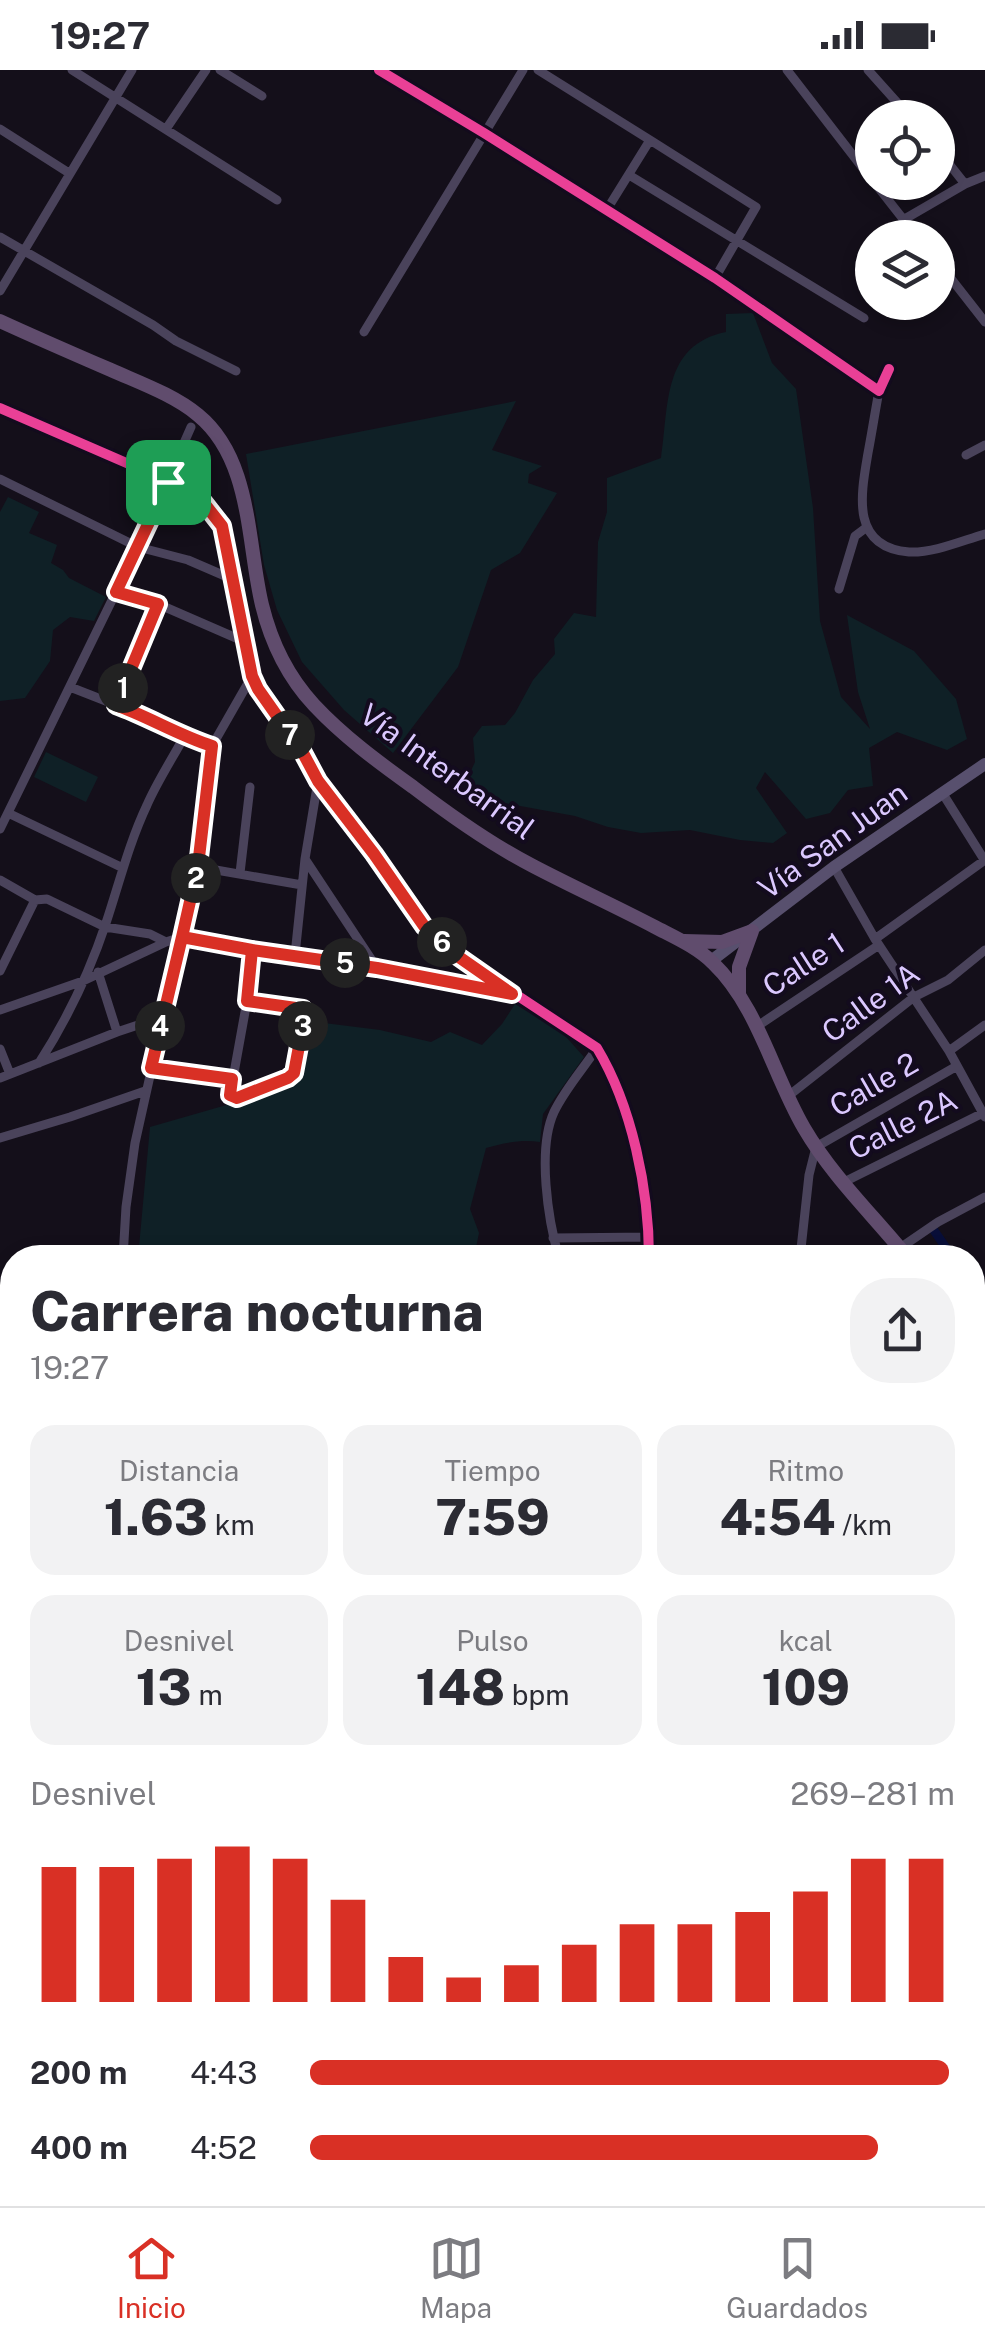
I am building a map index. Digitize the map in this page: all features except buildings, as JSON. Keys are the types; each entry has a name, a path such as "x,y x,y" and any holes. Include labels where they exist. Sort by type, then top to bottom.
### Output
{"main road":[{"name":"Vía Interbarrial","path":"0,322 147,386 197,414 220,438 237,473 271,636 297,685 352,740 426,798 501,848 712,961 739,996 816,1148 842,1184 897,1245"},
{"path":"678,940 722,942 752,932"},
{"path":"739,996 739,967 752,932"}],"street":[{"path":"72,70 277,200"},
{"path":"0,291 132,70"},
{"path":"166,128 206,70"},
{"path":"220,70 262,96"},
{"path":"379,70 715,278 878,391"},
{"path":"364,332 523,70"},
{"path":"538,70 754,204 756,211 715,278"},
{"path":"788,70 855,158"},
{"path":"868,70 895,100"},
{"path":"0,129 69,173"},
{"path":"606,210 650,140"},
{"path":"955,171 965,184"},
{"path":"629,176 855,312"},
{"path":"887,200 903,220 985,176"},
{"path":"0,237 236,372"},
{"path":"955,284 985,322"},
{"path":"890,369 878,391 862,489 867,527 888,547 908,552 985,534"},
{"path":"0,408 200,498 222,526 252,676 318,781 424,926 456,955 597,1048 610,1070 628,1122 640,1169 649,1245"},
{"path":"0,829 138,547 191,428"},
{"path":"966,455 985,445"},
{"path":"0,480 138,547 188,560 232,579"},
{"path":"840,589 856,536 867,527"},
{"path":"116,592 158,604 244,641"},
{"path":"116,705 158,604"},
{"path":"124,1245 126,1206 146,1091 198,866 212,746 252,676"},
{"path":"70,687 212,746"},
{"path":"39,1064 105,927 146,806 184,737"},
{"name":"Vía San Juan","path":"712,961 834,867 985,764"},
{"path":"296,955 318,781"},
{"path":"240,874 250,787"},
{"path":"943,794 985,860"},
{"path":"8,813 123,868"},
{"path":"305,860 377,968"},
{"name":"Calle 1","path":"756,1027 985,860"},
{"path":"198,866 302,885"},
{"path":"834,867 984,1114"},
{"path":"0,880 35,900 48,899 105,927 150,934 166,942"},
{"path":"0,972 35,900"},
{"path":"0,1010 182,937 512,994"},
{"path":"247,1001 304,1011 295,1070 288,1078 237,1098 230,1095 252,950"},
{"name":"Calle 1A","path":"787,1097 914,998 948,980 985,950"},
{"path":"98,972 117,1032"},
{"path":"0,1049 5,1076 162,1018"},
{"name":"Calle 2","path":"949,1051 985,1025"},
{"path":"555,1245 546,1183 548,1130 560,1101 597,1048"},
{"name":"Calle 2","path":"816,1148 957,1066"},
{"path":"151,1068 232,1079"},
{"path":"0,1138 146,1091"},
{"name":"Calle 2A","path":"842,1184 984,1114"},
{"path":"801,1245 816,1148"},
{"path":"913,1245 938,1222 985,1197"},
{"path":"553,1238 649,1236"}],"shaded area":[{"path":"753,313 772,363 796,389 813,508 820,621 841,697 870,729 858,692 847,615 914,651 956,699 967,739 947,750 897,732 869,748 873,786 848,790 830,813 806,819 765,772 756,788 787,833 773,843 690,830 641,833 575,816 460,795 475,762 473,738 482,726 505,725 515,713 533,680 555,654 554,639 574,613 596,617 598,542 607,512 607,478 661,458 668,399 679,364 705,339 726,332 726,314"},
{"path":"516,401 492,450 542,466 529,474 528,483 557,493 520,553 491,570 458,667 393,753 344,710 302,662 277,610 264,565 246,454"},
{"path":"8,497 39,512 29,533 57,545 51,563 69,578 106,597 94,621 70,617 53,630 50,661 25,698 0,701 0,512"},
{"path":"46,752 98,777 86,802 34,777"},
{"path":"515,1004 559,1029 584,1057 543,1114 540,1142 486,1148 470,1209 479,1233 476,1245 139,1245 150,1127 237,1102 298,1078 308,1021 380,1030 431,1042 450,1032 482,1045"}],"waterway":[{"path":"933,1229 944,1245"}],"cycle path":[{"path":"379,70 715,278 879,391 889,369"},
{"path":"0,408 200,498 222,527 252,676 318,781 424,926 456,955 597,1048 629,1122 642,1177 648,1245"}],"route":[{"path":"168,482 116,592 158,604 116,705 212,746 198,866 182,937 252,950 247,1001 303,1009 305,1014 294,1073 237,1098 230,1095 232,1079 151,1068 182,937 512,994 456,955 424,926 318,781 252,676 222,526 200,498 168,482"}]}
